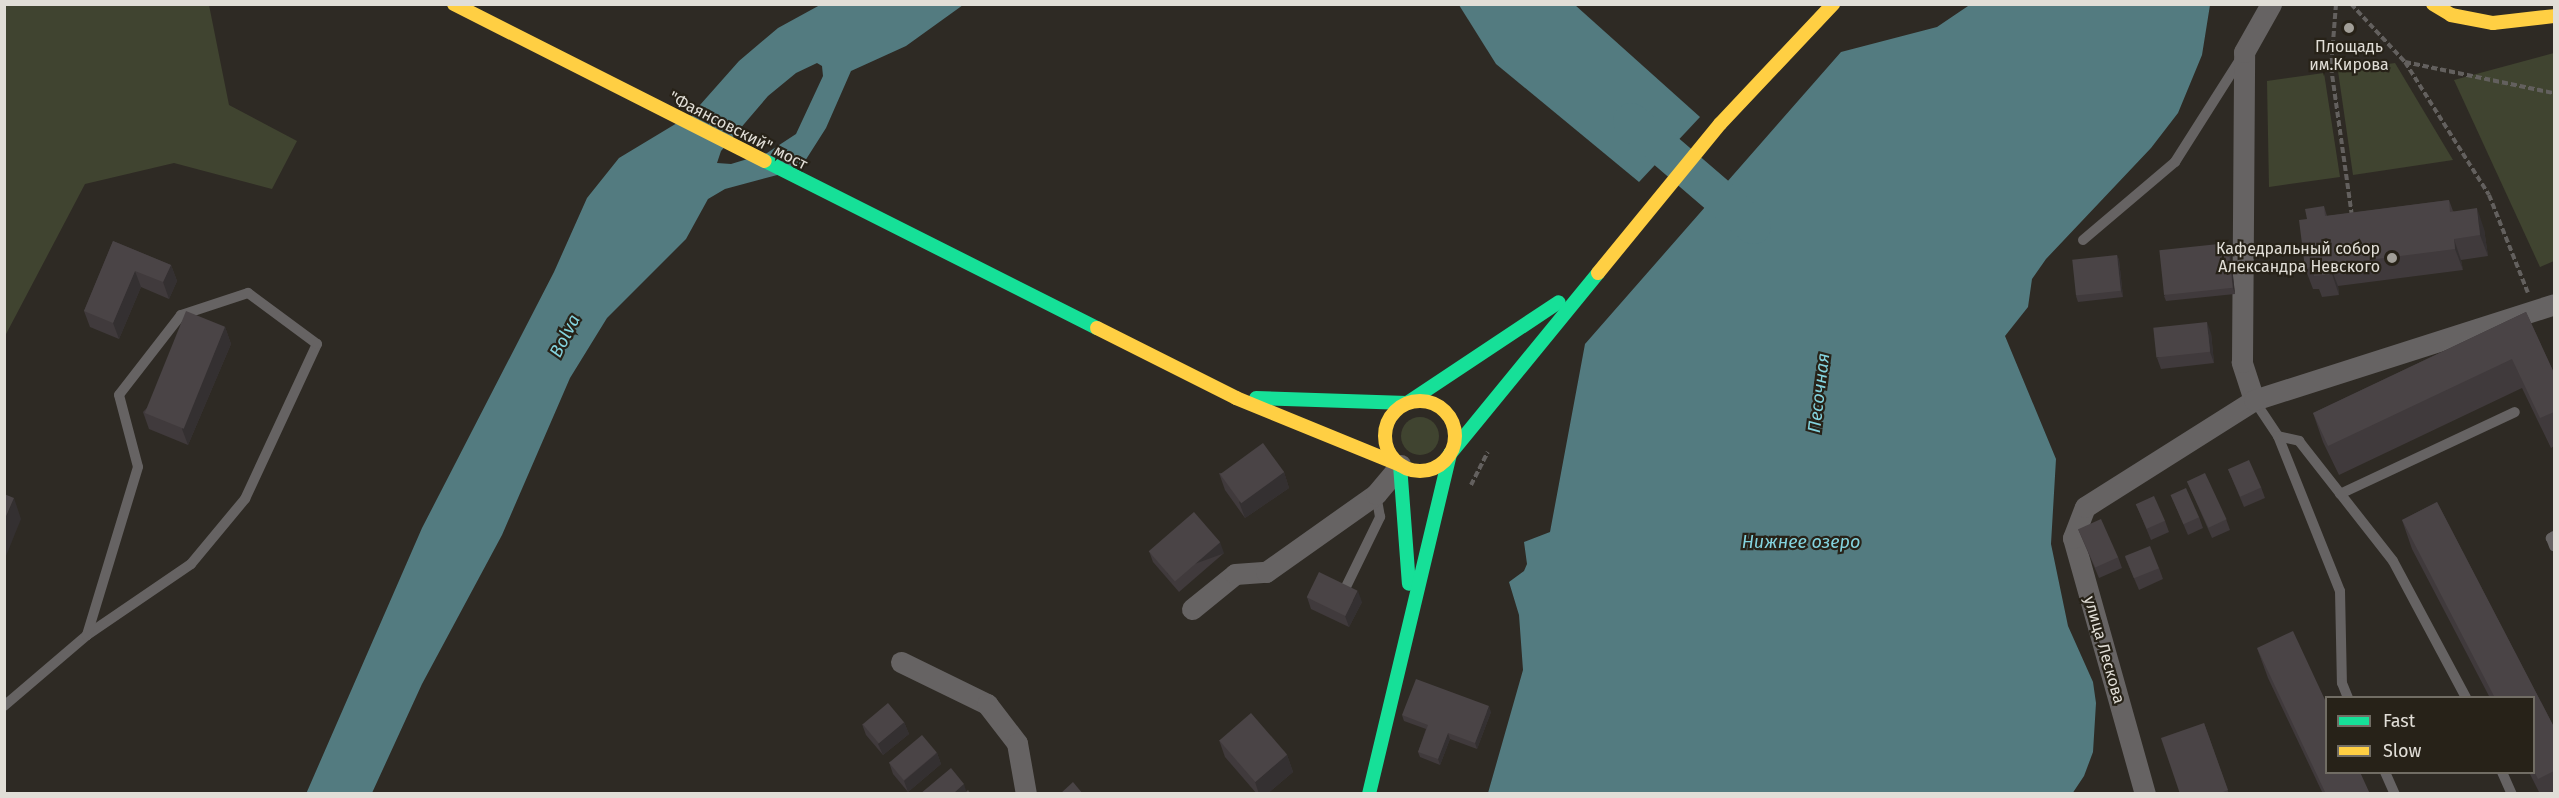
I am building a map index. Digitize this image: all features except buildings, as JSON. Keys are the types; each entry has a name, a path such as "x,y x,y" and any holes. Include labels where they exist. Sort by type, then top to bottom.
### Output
{"main road":[{"name":"\"Фаянсовский\" мост","path":"454,4 955,260 1236,398 1400,465"},
{"path":"1585,285 1407,403 1390,417 1386,427 1387,448 1400,465 1410,470 1433,469 1450,454 1585,285 1720,124 1833,4"},
{"path":"2433,4 2451,15 2493,23 2554,16"},
{"path":"1236,398 1428,402 1447,413 1455,433 1369,794"},
{"path":"1400,465 1412,615"}],"street":[{"path":"2271,4 2244,52 2242,362 2254,400 2545,308"},
{"name":"улица Лескова","path":"2145,794 2073,538 2085,507 2254,400"},
{"path":"1192,609 1235,574 1266,572 1376,494 1400,465"},
{"path":"902,662 987,704 1017,743 1026,794"}],"lane":[{"path":"2083,240 2175,162 2244,52"},
{"path":"4,706 87,635 191,564 250,488 318,344 248,293 181,315 119,395 138,467 87,635"},
{"path":"2254,400 2278,436 2340,591 2342,683 2347,696"},
{"path":"2340,494 2515,412"},
{"path":"2278,436 2299,441 2393,561 2465,696"},
{"path":"1342,593 1380,517 1376,494"},
{"path":"2554,536 2551,538 2554,546"},
{"path":"2386,774 2395,794"},
{"path":"2503,774 2512,794"}],"path":[{"path":"2336,4 2331,68 2353,225"},
{"path":"2351,4 2405,62 2489,195 2545,308"},
{"path":"2405,62 2554,93"},
{"path":"1466,496 1491,446"}],"green space":[{"path":"5,4 209,5 229,105 297,141 272,189 174,163 85,184 5,336"},
{"path":"2554,53 2554,261 2540,267 2454,80"},
{"path":"2395,63 2453,160 2353,175 2338,71"},
{"path":"2324,73 2340,177 2269,187 2267,81"},
{"path":"1420,417 1433,423 1439,436 1433,449 1420,455 1407,449 1401,436 1407,423"}],"water":[{"name":"Нижнее озеро","path":"1971,4 2210,5 2202,55 2178,113 2151,148 2046,259 2032,279 2028,307 2005,336 2056,459 2051,544 2068,626 2093,682 2096,703 2093,752 2084,776 2072,794 1488,793 1523,670 1519,615 1509,582 1524,571 1527,564 1524,542 1550,532 1585,344 1841,52 1937,27"},
{"name":"Bolva","path":"820,5 963,5 906,46 851,71 826,128 805,161 781,174 725,189 708,199 686,239 607,318 570,378 502,535 422,684 372,793 306,794 422,528 554,272 587,198 619,158 692,114 739,61 778,28","holes":["817,63 822,66 823,76 796,134 767,153 731,164 717,163 721,151 768,96 796,73"]},
{"path":"1459,5 1575,5 1700,117 1639,182 1496,64"}],"waterway":[{"name":"Песочная","path":"1631,121 1753,226"}],"traffic: fast":[{"path":"765,161 1097,328"},
{"path":"1369,794 1450,454 1598,273"},
{"path":"1407,403 1559,302"},
{"path":"1256,398 1407,403"},
{"path":"1400,465 1409,584"}],"traffic: slow":[{"path":"454,4 765,161"},
{"path":"1598,273 1720,124 1833,4"},
{"path":"2433,4 2451,15 2493,23 2554,16"},
{"path":"1097,328 1236,398 1400,465"},
{"path":"1420,401 1433,404 1445,411 1452,423 1455,436 1452,449 1445,461 1433,468 1420,471 1407,468 1395,461 1388,449 1385,436 1388,423 1395,411 1407,404 1420,401"}],"place":[{"name":"Площадь им.Кирова","path":"2349,28"},
{"name":"Кафедральный собор Александра Невского","path":"2392,258"}]}
